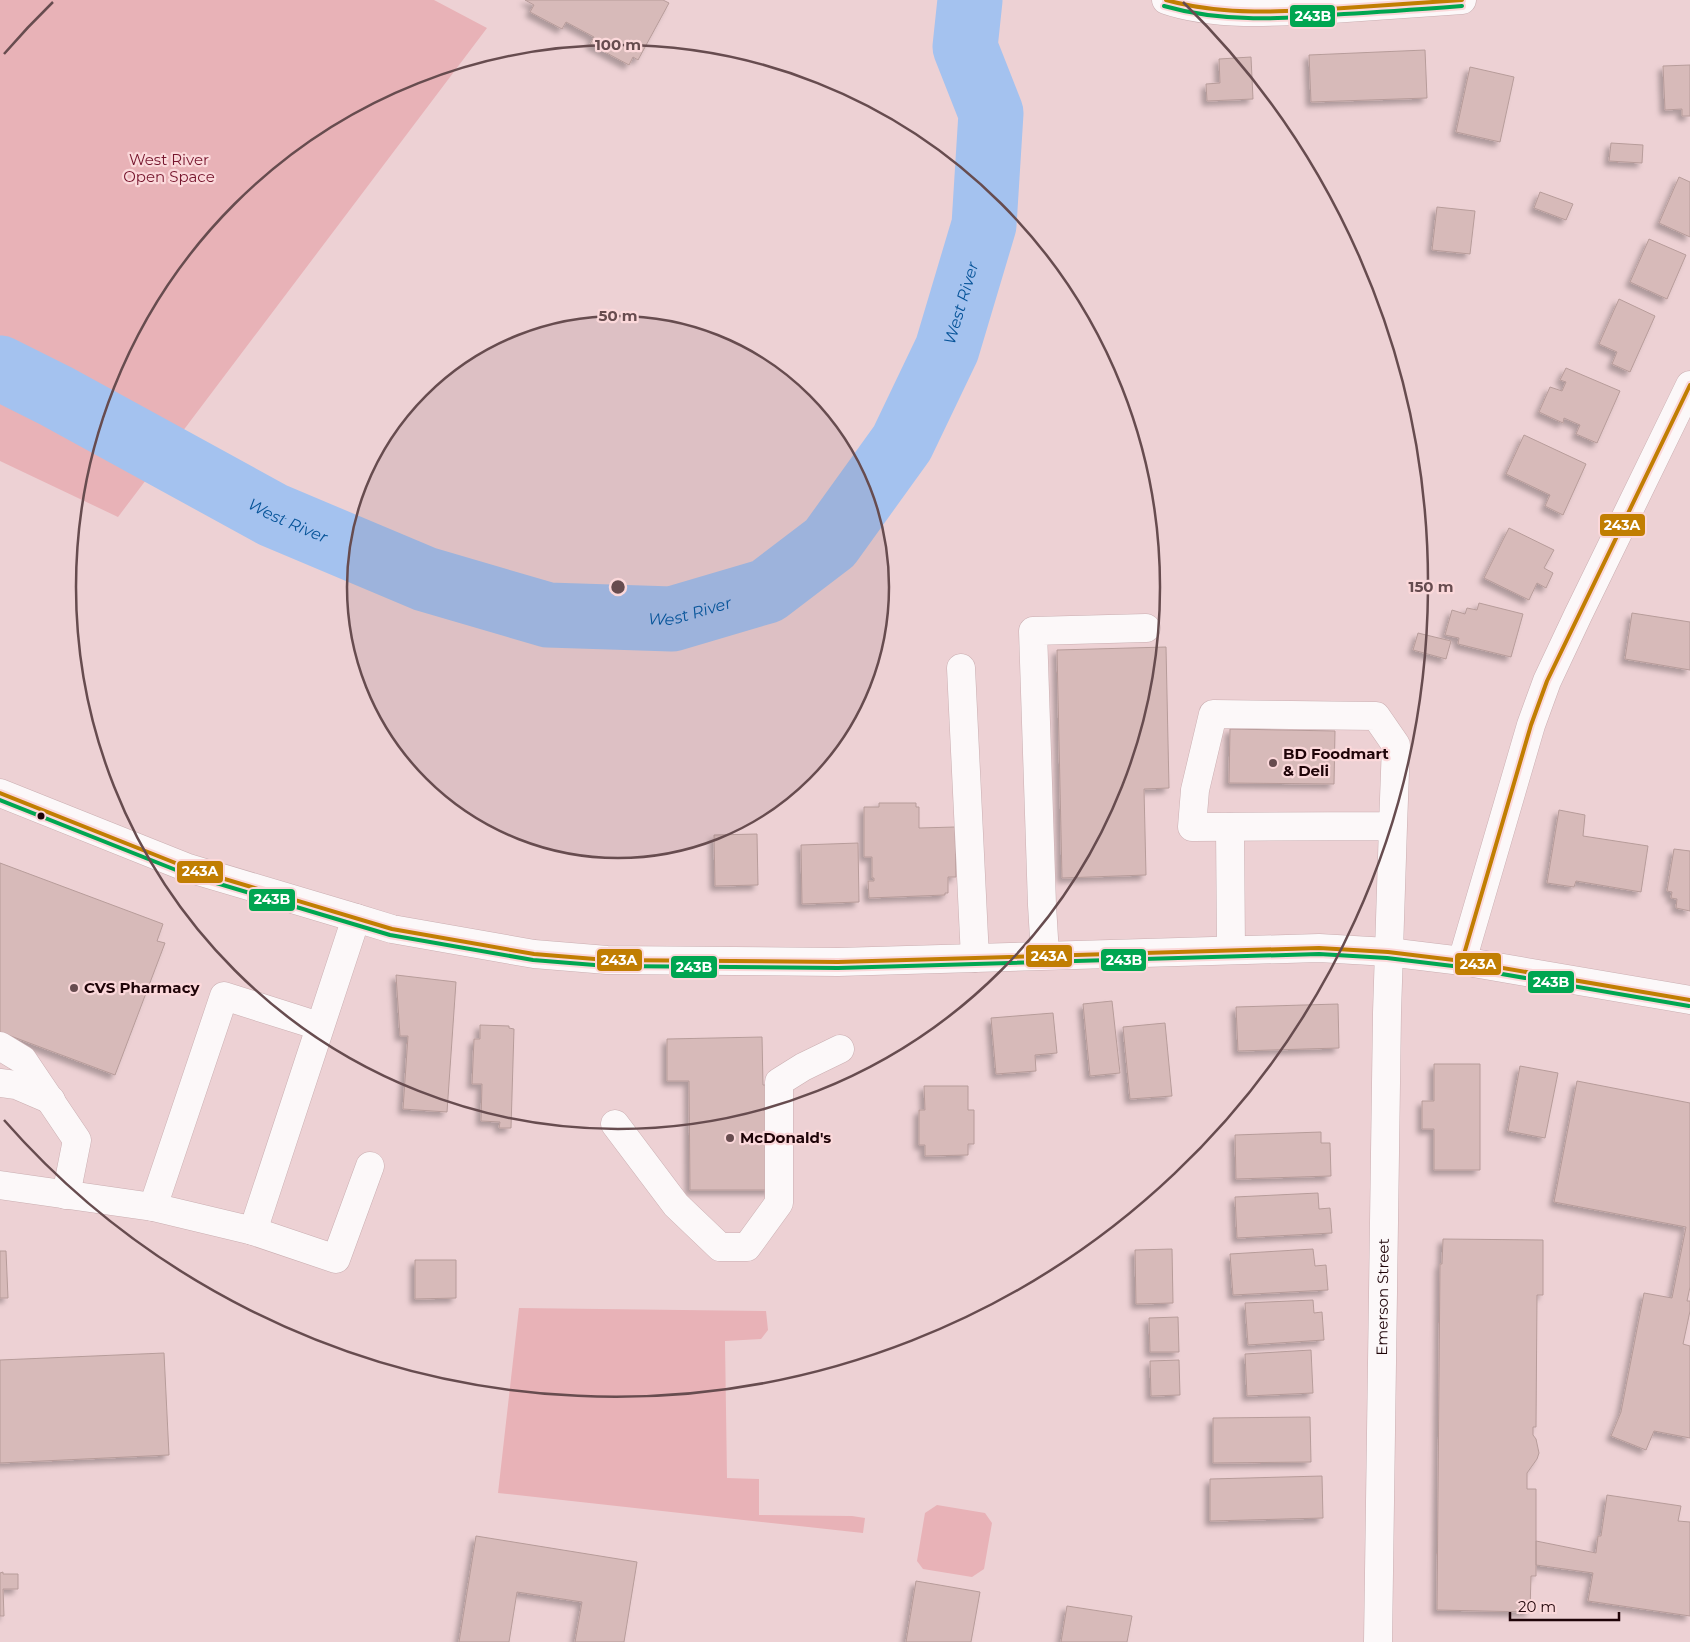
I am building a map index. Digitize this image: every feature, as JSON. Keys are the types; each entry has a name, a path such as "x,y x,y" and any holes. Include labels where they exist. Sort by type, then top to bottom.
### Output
{"main road":[{"path":"1166,0 1178,4 1234,12 1283,12 1462,0"},
{"path":"1462,962 1531,725 1547,681 1690,384"},
{"path":"1045,956 1034,631 1146,628"},
{"path":"961,668 975,958"},
{"name":"Emerson Street","path":"1230,827 1192,827 1195,790 1213,714 1376,716 1396,745 1388,952 1378,1642"},
{"path":"0,793 188,868 392,929 534,954 608,960 838,962 1319,948 1388,952 1462,962 1690,1000"},
{"path":"1231,950 1230,827 1393,826"},
{"path":"253,1231 356,918"},
{"path":"153,1207 224,996 319,1026"},
{"path":"0,1046 23,1060 77,1140 66,1195"},
{"path":"615,1124 676,1205 720,1247 747,1247 779,1204 779,1082 802,1067 840,1049"},
{"path":"0,1083 16,1086 51,1100"},
{"path":"0,1185 153,1207 253,1231 336,1259 370,1166"}],"green space":[{"name":"West River Open Space","path":"0,0 434,0 487,28 118,517 0,461"},
{"path":"519,1308 766,1311 768,1330 761,1339 725,1341 727,1478 759,1479 759,1515 852,1516 865,1518 863,1533 498,1493"},
{"path":"937,1505 985,1513 992,1523 984,1569 972,1577 923,1569 917,1561 925,1513"}],"building":[{"path":"525,0 663,0 669,3 638,60 633,57 629,65 590,44 594,37 566,22 562,29 530,12 534,5"},
{"path":"1425,50 1427,98 1311,102 1309,55"},
{"path":"1251,57 1253,99 1207,101 1206,84 1220,83 1219,59"},
{"path":"1690,65 1690,116 1682,116 1682,109 1665,110 1663,66"},
{"path":"1470,67 1514,77 1500,142 1456,132"},
{"path":"1611,143 1643,145 1642,163 1609,161"},
{"path":"1679,177 1690,182 1690,237 1659,223"},
{"path":"1540,192 1573,204 1566,220 1534,208"},
{"path":"1437,207 1475,211 1470,254 1432,250"},
{"path":"1649,239 1686,255 1667,299 1630,282"},
{"path":"1619,299 1655,316 1630,372 1612,364 1617,352 1599,344"},
{"path":"1566,368 1620,391 1597,443 1576,434 1580,425 1564,418 1563,423 1539,412 1550,387 1562,391 1566,382 1560,380"},
{"path":"1524,435 1586,464 1563,515 1545,506 1550,495 1506,474"},
{"path":"1509,528 1554,550 1544,568 1553,573 1546,588 1537,583 1529,600 1484,578"},
{"path":"1479,603 1523,614 1511,657 1458,644 1459,638 1445,635 1452,610 1465,614 1467,608 1477,610"},
{"path":"1632,613 1690,622 1690,670 1625,659"},
{"path":"1418,633 1451,641 1446,659 1413,650"},
{"path":"1166,647 1169,788 1144,789 1146,875 1062,878 1057,650"},
{"path":"1230,729 1335,731 1334,784 1229,783"},
{"path":"879,803 916,803 916,807 919,807 919,828 955,827 956,877 948,877 948,893 945,893 945,895 869,898 868,881 874,881 874,878 872,878 872,857 864,857 864,807 879,807"},
{"path":"1559,810 1585,815 1583,836 1648,846 1641,892 1576,881 1574,887 1547,883"},
{"path":"757,834 758,885 715,886 714,835"},
{"path":"858,843 859,902 802,904 801,845"},
{"path":"1674,849 1690,851 1690,911 1676,908 1677,899 1671,898 1672,892 1667,891"},
{"name":"CVS Pharmacy","path":"0,863 163,924 157,941 165,943 115,1075 0,1032"},
{"path":"396,975 456,982 447,1112 403,1109 408,1036 400,1036"},
{"path":"1112,1001 1120,1073 1090,1076 1083,1004"},
{"path":"1338,1004 1339,1048 1238,1051 1236,1007"},
{"path":"1053,1013 1057,1053 1035,1055 1036,1071 996,1074 991,1018"},
{"path":"1165,1023 1172,1096 1130,1099 1123,1027"},
{"path":"480,1025 509,1026 509,1028 514,1029 511,1128 499,1128 500,1122 481,1121 482,1084 472,1084 474,1039 480,1039"},
{"name":"McDonald's","path":"762,1037 763,1085 771,1085 772,1190 690,1190 689,1081 667,1081 667,1039"},
{"path":"1434,1064 1480,1064 1480,1170 1434,1170 1434,1129 1422,1129 1422,1101 1434,1101"},
{"path":"1520,1066 1558,1073 1545,1138 1508,1131"},
{"path":"1577,1081 1690,1103 1690,1287 1687,1301 1690,1301 1690,1311 1683,1344 1690,1346 1690,1438 1654,1431 1646,1450 1611,1436 1621,1412 1644,1293 1672,1298 1686,1227 1554,1202"},
{"path":"924,1086 968,1086 968,1110 974,1110 974,1144 968,1144 968,1155 925,1156 925,1145 919,1145 919,1110 925,1110"},
{"path":"1321,1132 1321,1143 1330,1143 1331,1176 1236,1179 1235,1135"},
{"path":"1318,1193 1319,1209 1330,1208 1332,1233 1237,1238 1235,1197"},
{"path":"1443,1239 1543,1240 1543,1295 1537,1295 1536,1427 1533,1427 1533,1435 1536,1439 1539,1453 1527,1473 1527,1489 1536,1489 1536,1576 1531,1576 1530,1612 1437,1610 1440,1264 1442,1264"},
{"path":"1172,1249 1173,1303 1136,1304 1135,1250"},
{"path":"1313,1249 1315,1266 1326,1265 1328,1290 1233,1295 1230,1254"},
{"path":"0,1251 6,1251 8,1298 0,1298"},
{"path":"415,1260 456,1260 456,1298 415,1299"},
{"path":"1313,1300 1314,1313 1322,1312 1324,1340 1248,1345 1245,1303"},
{"path":"1178,1317 1179,1352 1150,1352 1149,1318"},
{"path":"1311,1350 1313,1393 1247,1396 1245,1354"},
{"path":"164,1353 169,1455 0,1463 0,1360"},
{"path":"1179,1360 1180,1395 1151,1396 1150,1361"},
{"path":"1310,1417 1311,1462 1213,1463 1213,1418"},
{"path":"1322,1476 1323,1518 1210,1521 1210,1479"},
{"path":"1607,1495 1681,1506 1678,1521 1690,1522 1690,1616 1588,1601 1593,1573 1536,1565 1536,1541 1596,1553 1598,1536 1601,1536"},
{"path":"476,1536 637,1562 624,1642 575,1642 582,1602 517,1592 509,1642 459,1642"},
{"path":"3,1572 3,1574 18,1574 18,1589 3,1589 4,1616 0,1616 0,1573"},
{"path":"916,1581 980,1592 971,1642 906,1642"},
{"path":"1067,1606 1132,1616 1127,1642 1061,1642"}],"waterway":[{"name":"West River","path":"0,368 56,396 273,515 425,579 548,615 672,619 767,591 830,543 902,443 947,349 984,225 991,113 965,47 970,0"}],"transit line":[{"name":"243A","path":"1166,0 1210,9 1254,12 1462,0"},
{"name":"243B","path":"1164,6 1208,15 1253,18 1298,17 1462,6"},
{"name":"243A","path":"1462,961 1531,725 1547,681 1690,385"},
{"name":"243A","path":"0,793 188,868 392,929 534,954 607,960 838,962 1319,948 1388,952 1462,961 1690,1000"},
{"name":"243B","path":"0,800 186,874 390,935 533,960 607,966 838,968 1319,954 1387,958 1461,967 1689,1006"}],"place":[{"name":"BD Foodmart & Deli","path":"1273,763"},
{"name":"CVS Pharmacy","path":"74,988"},
{"name":"McDonald's","path":"730,1138"}]}
